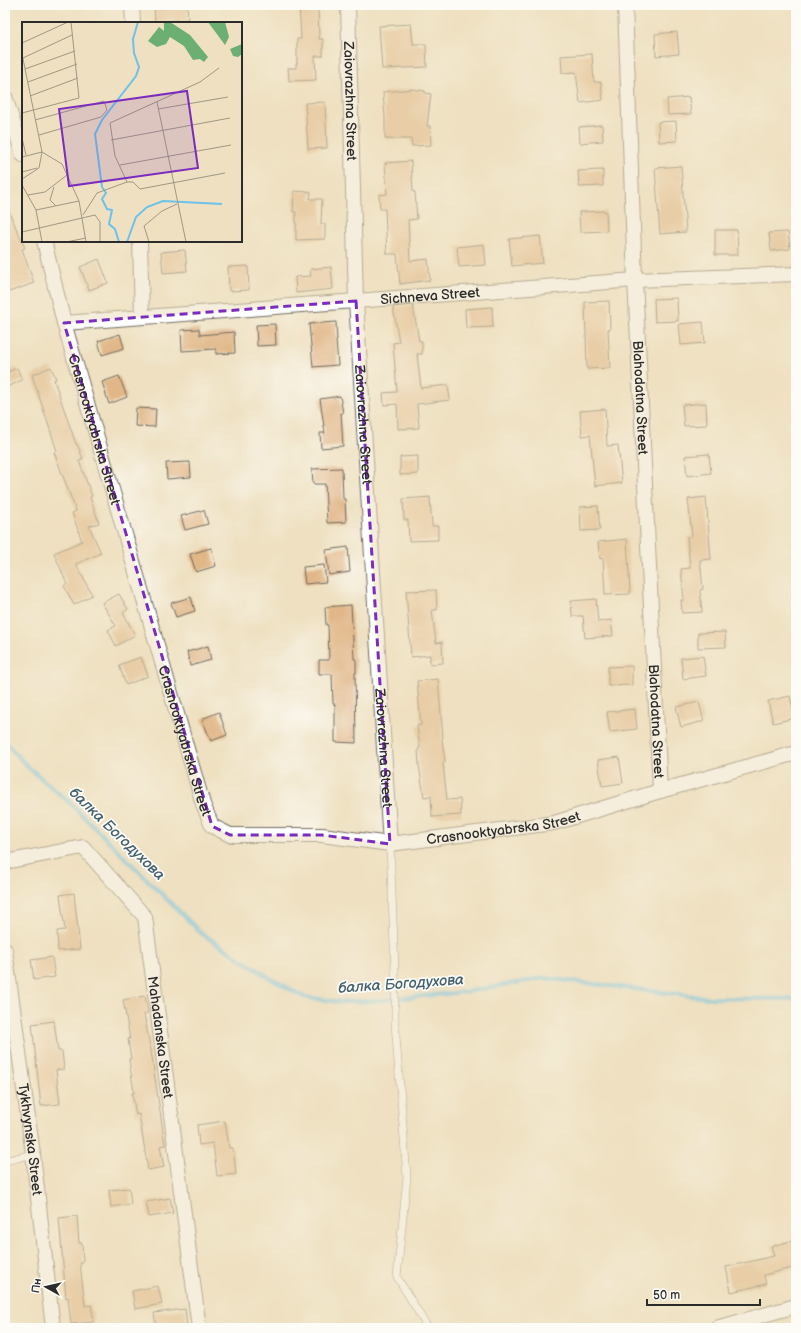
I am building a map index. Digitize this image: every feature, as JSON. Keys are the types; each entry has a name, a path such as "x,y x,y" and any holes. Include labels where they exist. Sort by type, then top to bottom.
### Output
{"street":[{"path":"132,5 133,22"},
{"name":"Zaiovrazhna Street","path":"348,5 356,301 390,844"},
{"name":"Blahodatna Street","path":"625,5 635,280 660,791"},
{"path":"5,96 22,152"},
{"name":"Crasnooktyabrska Street","path":"44,242 64,323 203,804 212,826 230,835 322,835 390,844 554,823 660,791 796,753"},
{"path":"140,242 142,317"},
{"name":"Sichneva Street","path":"64,323 635,280 796,274"},
{"name":"Mahadanska Street","path":"5,862 83,847 145,917 199,1328"},
{"name":"Tykhvynska Street","path":"5,950 33,1154 53,1328"},
{"path":"716,1328 796,1306"}],"lane":[{"path":"390,844 395,970 395,1024 407,1177 396,1277 428,1328"},
{"path":"5,1161 33,1154"}],"highlighted area":[{"path":"356,301 390,844 322,835 230,835 212,826 64,323"}],"building":[{"path":"187,5 188,19 155,22 154,6"},
{"path":"299,5 318,5 319,39 323,39 323,56 315,56 316,80 289,81 288,68 296,68 297,39 301,39"},
{"path":"411,24 413,44 426,44 427,67 382,69 379,26"},
{"path":"677,32 679,54 656,56 655,34"},
{"path":"592,54 594,82 601,82 603,100 580,103 576,72 562,73 561,56"},
{"path":"413,89 425,91 425,93 431,94 427,126 430,126 431,145 412,146 411,139 385,139 383,92"},
{"path":"689,97 691,114 668,115 667,99"},
{"path":"325,102 327,148 308,149 305,103"},
{"path":"676,121 677,141 659,142 658,122"},
{"path":"602,125 603,141 580,143 579,127"},
{"path":"411,161 413,192 415,192 417,219 408,220 410,261 428,259 430,280 400,284 397,254 387,254 385,209 380,209 379,195 387,194 385,163"},
{"path":"681,166 686,232 660,234 655,168"},
{"path":"603,170 603,186 579,187 578,171"},
{"path":"294,191 311,192 310,199 322,199 321,224 325,224 325,239 296,240 296,212 293,212"},
{"path":"5,203 25,248 22,249 34,283 9,292 5,282"},
{"path":"606,211 607,231 580,232 579,212"},
{"path":"715,230 737,230 738,255 715,255"},
{"path":"788,232 790,249 771,251 769,233"},
{"path":"540,236 543,263 512,266 509,239"},
{"path":"484,244 486,265 459,267 457,247"},
{"path":"185,250 187,271 163,273 161,252"},
{"path":"99,259 108,283 89,290 80,267"},
{"path":"248,266 249,290 229,291 228,267"},
{"path":"331,267 333,289 296,293 295,277 311,276 310,269"},
{"path":"677,298 678,321 655,322 654,299"},
{"path":"609,301 610,329 608,329 610,368 587,369 585,302"},
{"path":"413,305 419,341 422,341 422,354 417,354 421,388 448,385 450,400 417,404 419,428 398,429 397,404 384,405 383,393 397,392 393,343 399,342 393,307"},
{"path":"492,307 493,327 466,328 465,309"},
{"path":"336,322 338,365 313,367 309,324"},
{"path":"703,322 705,343 681,345 679,324"},
{"path":"275,324 276,345 257,346 256,325"},
{"path":"199,329 200,335 234,332 235,353 216,354 216,349 182,351 181,330"},
{"path":"120,334 124,348 102,355 98,341"},
{"path":"51,367 76,444 83,459 79,461 92,496 90,497 99,523 89,526 101,553 76,564 92,595 74,605 64,586 67,584 54,553 82,541 72,513 76,511 54,452 57,451 32,375"},
{"path":"17,368 22,380 5,388 5,373"},
{"path":"119,376 127,397 109,404 102,382"},
{"path":"340,396 343,413 341,413 343,446 321,448 320,433 325,433 320,399"},
{"path":"706,403 707,425 684,426 682,405"},
{"path":"136,408 156,409 155,427 135,426"},
{"path":"605,409 607,446 618,445 622,483 595,486 590,435 582,436 580,411"},
{"path":"709,454 711,473 687,476 685,456"},
{"path":"418,456 418,474 400,475 400,457"},
{"path":"190,462 191,477 167,479 166,463"},
{"path":"342,468 343,499 345,499 346,522 327,523 325,484 313,484 312,469"},
{"path":"430,497 432,526 438,526 438,540 409,541 408,520 404,520 403,499"},
{"path":"706,497 711,559 700,560 703,589 700,590 702,612 682,613 681,600 684,600 681,569 690,568 687,537 692,536 688,499"},
{"path":"598,506 600,530 581,531 580,507"},
{"path":"204,510 208,524 185,530 181,516"},
{"path":"627,539 630,594 605,595 603,558 600,559 598,542"},
{"path":"348,547 350,572 329,575 326,550"},
{"path":"211,548 216,566 196,572 190,554"},
{"path":"324,565 326,582 305,584 303,567"},
{"path":"436,590 437,610 432,610 436,643 442,642 443,663 430,664 430,655 411,657 406,591"},
{"path":"119,594 128,609 123,613 135,635 116,646 108,630 116,626 102,603"},
{"path":"191,597 195,611 176,617 171,603"},
{"path":"596,599 598,622 611,620 613,636 585,638 583,616 572,616 571,601"},
{"path":"351,605 354,659 356,659 356,743 335,742 335,704 333,704 332,674 319,674 319,660 329,660 328,625 326,625 325,607"},
{"path":"725,632 726,647 698,648 698,633"},
{"path":"208,646 211,660 190,666 187,652"},
{"path":"703,656 706,676 683,679 681,658"},
{"path":"141,657 148,676 126,685 119,665"},
{"path":"632,666 632,685 608,686 608,667"},
{"path":"438,679 445,762 443,763 447,800 460,799 461,815 432,817 431,796 424,797 419,765 418,749 420,748 417,726 421,725 417,681"},
{"path":"790,696 795,718 773,723 768,701"},
{"path":"699,702 704,721 681,727 676,707"},
{"path":"635,709 637,729 610,732 607,712"},
{"path":"219,712 227,735 211,741 202,719"},
{"path":"619,757 623,783 602,786 598,760"},
{"path":"74,893 80,949 58,951 57,931 65,930 60,895"},
{"path":"52,957 55,977 34,980 31,960"},
{"path":"145,996 148,1013 144,1014 165,1145 160,1146 164,1167 148,1170 139,1114 136,1115 132,1093 134,1093 129,1059 131,1059 128,1039 130,1039 123,1000"},
{"path":"54,1021 58,1051 62,1051 64,1069 56,1070 60,1104 41,1106 32,1024"},
{"path":"225,1121 229,1148 233,1148 236,1174 217,1176 213,1143 199,1145 197,1125"},
{"path":"129,1188 131,1204 111,1207 109,1190"},
{"path":"170,1198 173,1213 149,1217 146,1202"},
{"path":"77,1216 79,1243 82,1243 83,1263 80,1263 85,1306 91,1305 94,1322 71,1324 68,1297 66,1298 59,1218"},
{"path":"796,1240 796,1267 764,1275 766,1284 731,1292 726,1267 774,1256 771,1246"},
{"path":"158,1286 162,1304 135,1309 132,1291"},
{"path":"185,1309 187,1328 156,1328 154,1313"}],"waterway":[{"name":"балка Богодухова","path":"5,742 26,765 70,803 201,933 270,978 304,997 340,1002 370,1001 465,992 544,978 710,998 796,999"}]}
